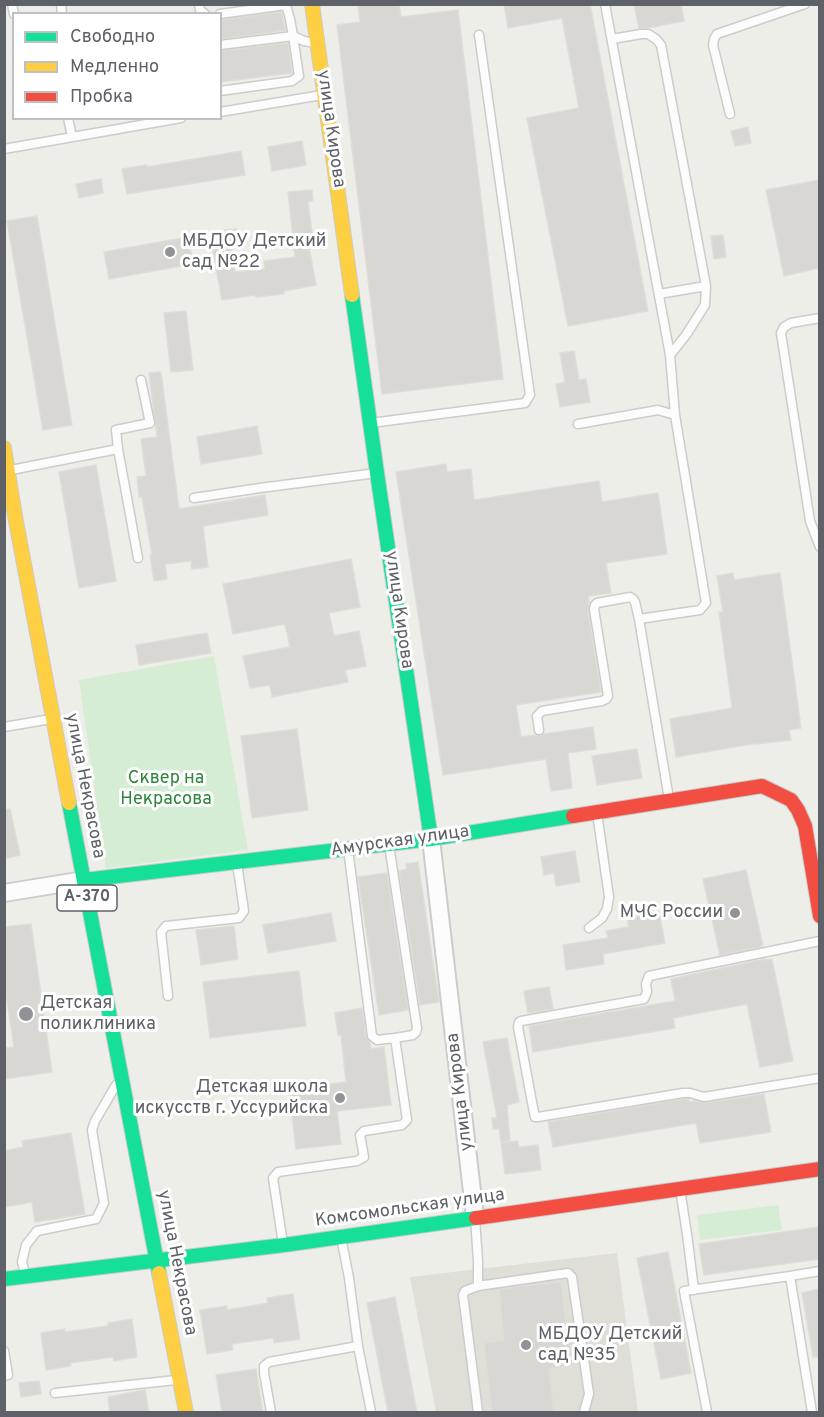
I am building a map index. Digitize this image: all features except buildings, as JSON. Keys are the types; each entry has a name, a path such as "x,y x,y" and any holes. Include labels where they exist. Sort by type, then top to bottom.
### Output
{"main road":[{"name":"улица Кирова","path":"312,4 431,839"},
{"name":"улица Некрасова","path":"4,448 8,471 10,517 53,718 186,1413"},
{"name":"Амурская улица","path":"84,880 431,839 762,786 791,800 798,810 805,826 819,916"},
{"name":"Комсомольская улица","path":"4,1279 284,1245 819,1169"}],"street":[{"name":"улица Кирова","path":"431,839 475,1217"},
{"name":"Амурская улица","path":"4,893 84,880"}],"lane":[{"path":"605,4 670,356 675,415 705,603 700,610 639,620"},
{"path":"730,114 713,45 717,34 805,4"},
{"path":"222,14 286,5 300,76 292,81 222,91"},
{"path":"612,39 648,34 661,45 706,286 705,305 670,356"},
{"path":"370,423 525,403 530,395 479,35"},
{"path":"222,45 293,36 318,44"},
{"path":"222,112 326,94"},
{"path":"68,120 72,137"},
{"path":"4,148 170,120"},
{"path":"659,294 706,286"},
{"path":"819,318 791,323 784,327 782,333 810,521 819,547"},
{"path":"138,558 116,430 150,423 141,380"},
{"path":"578,424 658,410 675,415"},
{"path":"8,471 118,449"},
{"path":"195,498 377,472"},
{"path":"539,730 537,716 542,711 606,699 608,696 594,609 597,603 630,597 635,602 639,620 669,800"},
{"path":"4,727 53,718"},
{"path":"589,928 602,918 607,909 609,897 597,812"},
{"path":"348,849 372,1036 377,1040 395,1038 413,1035 417,1028 389,844"},
{"path":"168,996 161,932 166,926 239,918 244,911 237,863"},
{"path":"819,941 649,976 644,999 521,1020 518,1027 534,1113 538,1117 683,1093 704,1097 819,1078"},
{"path":"284,1245 273,1178 278,1172 357,1161 364,1157 360,1135 364,1131 402,1125 407,1120 395,1038"},
{"path":"26,1276 22,1262 26,1245 37,1231 96,1219 104,1203 92,1130 121,1077"},
{"path":"679,1188 694,1290"},
{"path":"475,1217 478,1286"},
{"path":"341,1237 371,1413"},
{"path":"707,1413 684,1291 819,1271"},
{"path":"478,1413 463,1295 465,1291 478,1286 568,1273 572,1277 589,1394 584,1413"},
{"path":"790,1276 812,1413"},
{"path":"271,1413 264,1373 264,1366 269,1362 358,1346"},
{"path":"4,1352 8,1375 4,1376"},
{"path":"55,1393 180,1379"}],"shaded area":[{"name":"МБДОУ Детский сад №35","path":"617,1253 638,1412 436,1412 410,1277"}],"green space":[{"name":"Сквер на Некрасова","path":"214,656 248,850 106,868 79,680"},
{"path":"778,1205 782,1230 700,1240 697,1215"}],"traffic: fast":[{"path":"352,295 431,839"},
{"path":"69,803 159,1273"},
{"path":"84,880 431,839 573,816"},
{"path":"4,1279 284,1245 476,1218"}],"traffic: slow":[{"path":"312,4 352,295"},
{"path":"4,448 69,803"},
{"path":"159,1273 186,1412"}],"traffic: jam":[{"path":"573,816 762,786 791,800 798,810 805,826 820,916"},
{"path":"476,1218 820,1169"}],"place":[{"name":"МБДОУ Детский сад №22","path":"170,252"},
{"name":"МЧС России","path":"735,913"},
{"name":"Детская поликлиника","path":"26,1014"},
{"name":"Детская школа искусств г. Уссурийска","path":"340,1098"},
{"name":"МБДОУ Детский сад №35","path":"526,1345"}]}
